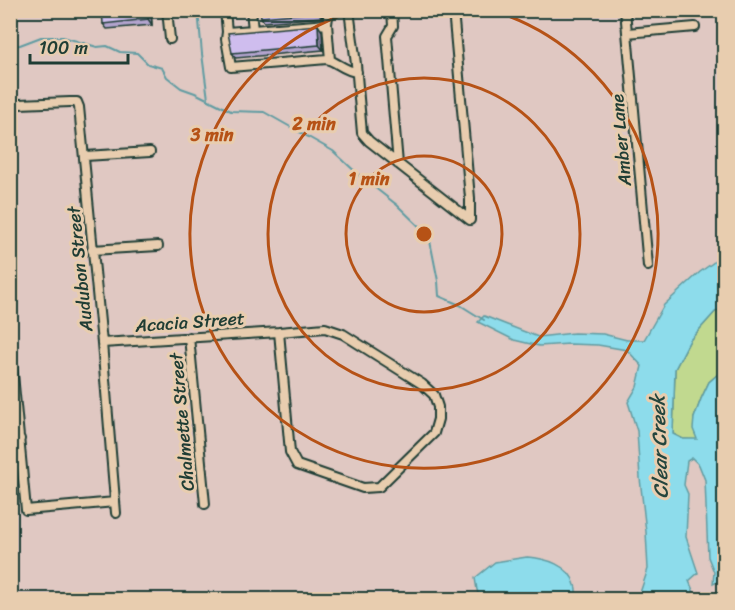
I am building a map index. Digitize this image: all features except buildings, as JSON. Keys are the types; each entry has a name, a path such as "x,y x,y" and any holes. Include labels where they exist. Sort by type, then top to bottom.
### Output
{"street":[{"path":"168,10 170,39"},
{"path":"225,10 226,39 231,67 330,60 348,71 357,72"},
{"path":"251,10 253,30"},
{"path":"329,10 327,24 330,60"},
{"path":"349,10 362,133 369,141 471,220 453,10"},
{"path":"392,10 393,26 387,36 398,164"},
{"name":"Amber Lane","path":"625,10 648,266"},
{"path":"227,32 327,24"},
{"path":"627,33 694,27"},
{"name":"Audubon Street","path":"10,108 19,104 78,102 85,156 116,513"},
{"path":"85,156 150,152"},
{"path":"92,250 158,246"},
{"path":"325,328 343,334 422,384 434,395 438,407 434,434 379,487 363,488 297,465 290,452 279,332 325,328"},
{"name":"Acacia Street","path":"102,343 279,332"},
{"name":"Chalmette Street","path":"189,338 205,504"},
{"path":"11,344 26,510 115,502"},
{"path":"10,440 20,439"}],"green space":[{"path":"724,307 724,369 709,382 694,418 698,440 683,439 673,434 675,369 690,340 715,312"}],"water":[{"name":"Clear Creek","path":"724,255 724,307 715,312 690,340 675,369 673,434 683,439 697,439 693,429 694,418 701,399 709,382 724,369 724,579 713,584 714,572 708,557 705,480 699,465 692,458 687,461 684,485 688,494 686,537 698,573 689,581 695,599 638,599 648,569 637,431 628,402 637,387 642,366 627,350 598,345 539,346 514,340 478,322 484,316 538,337 574,333 603,334 627,340 644,340 664,305 700,272"},
{"path":"527,557 549,561 568,572 576,587 576,599 480,599 475,578 495,562"}],"waterway":[{"path":"198,10 208,99"},
{"path":"10,46 20,45 41,37 63,37 97,47 107,46 120,52 137,53 148,64 162,68 167,77 181,88 231,111 264,112 333,151 397,205 429,236 439,296 460,305 484,320"}]}
